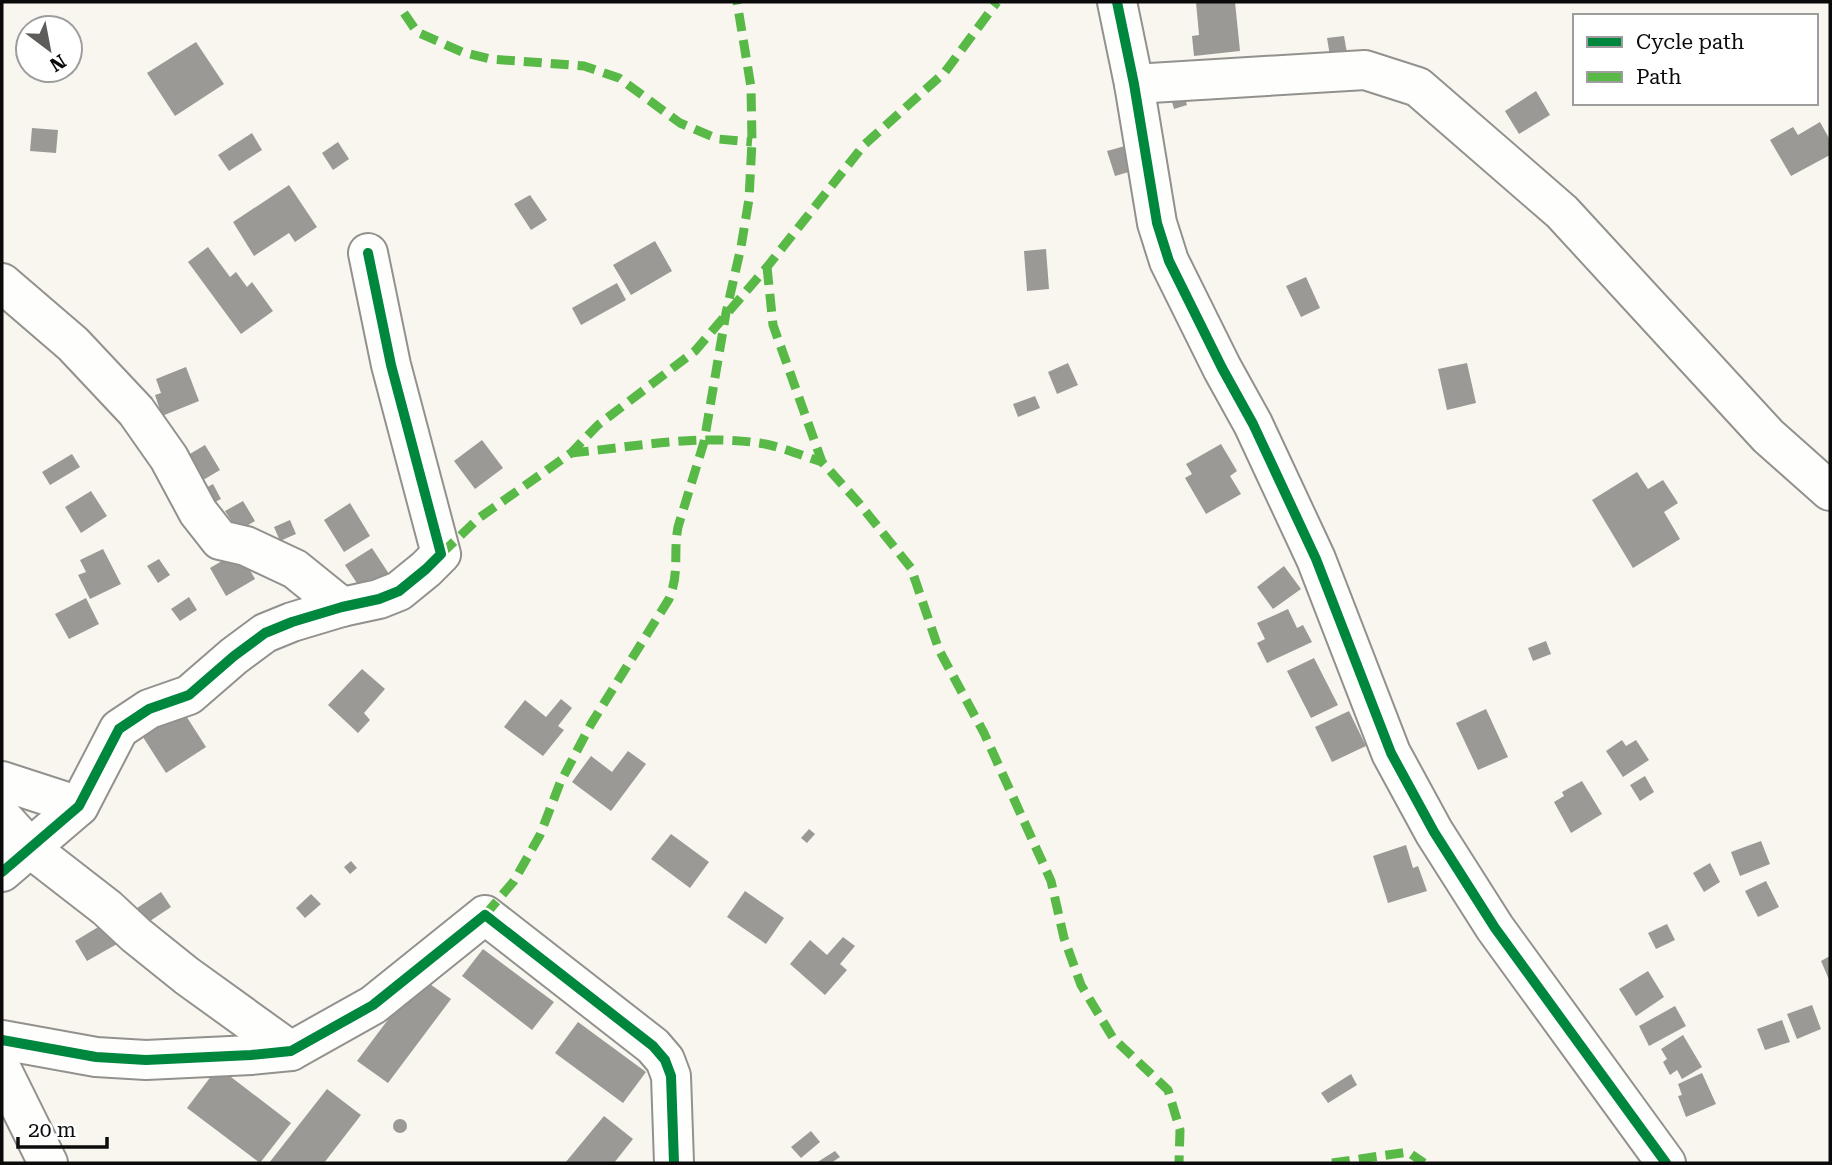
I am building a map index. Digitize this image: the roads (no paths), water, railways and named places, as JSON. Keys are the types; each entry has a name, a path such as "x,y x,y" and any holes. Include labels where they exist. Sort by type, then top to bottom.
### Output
{"street":[{"path":"1117,2 1134,84 1157,223 1169,261 1253,424 1316,559 1391,753 1434,832 1495,928 1666,1163"},
{"path":"1134,84 1365,70 1418,87 1562,212 1768,436 1830,491"},
{"path":"2,872 79,806 119,729 149,709 189,695 265,633 399,591 441,554 391,365 368,253"},
{"path":"2,283 73,344 136,411 169,458 198,512 220,540 247,546 295,569 342,607"},
{"path":"2,780 79,806"},
{"path":"2,817 31,849 107,908 136,935 187,976 291,1051"},
{"path":"2,1040 96,1057 146,1060 291,1051 373,1005 485,915 653,1046 665,1060 671,1076 674,1163"},
{"path":"2,1070 48,1163"}]}
